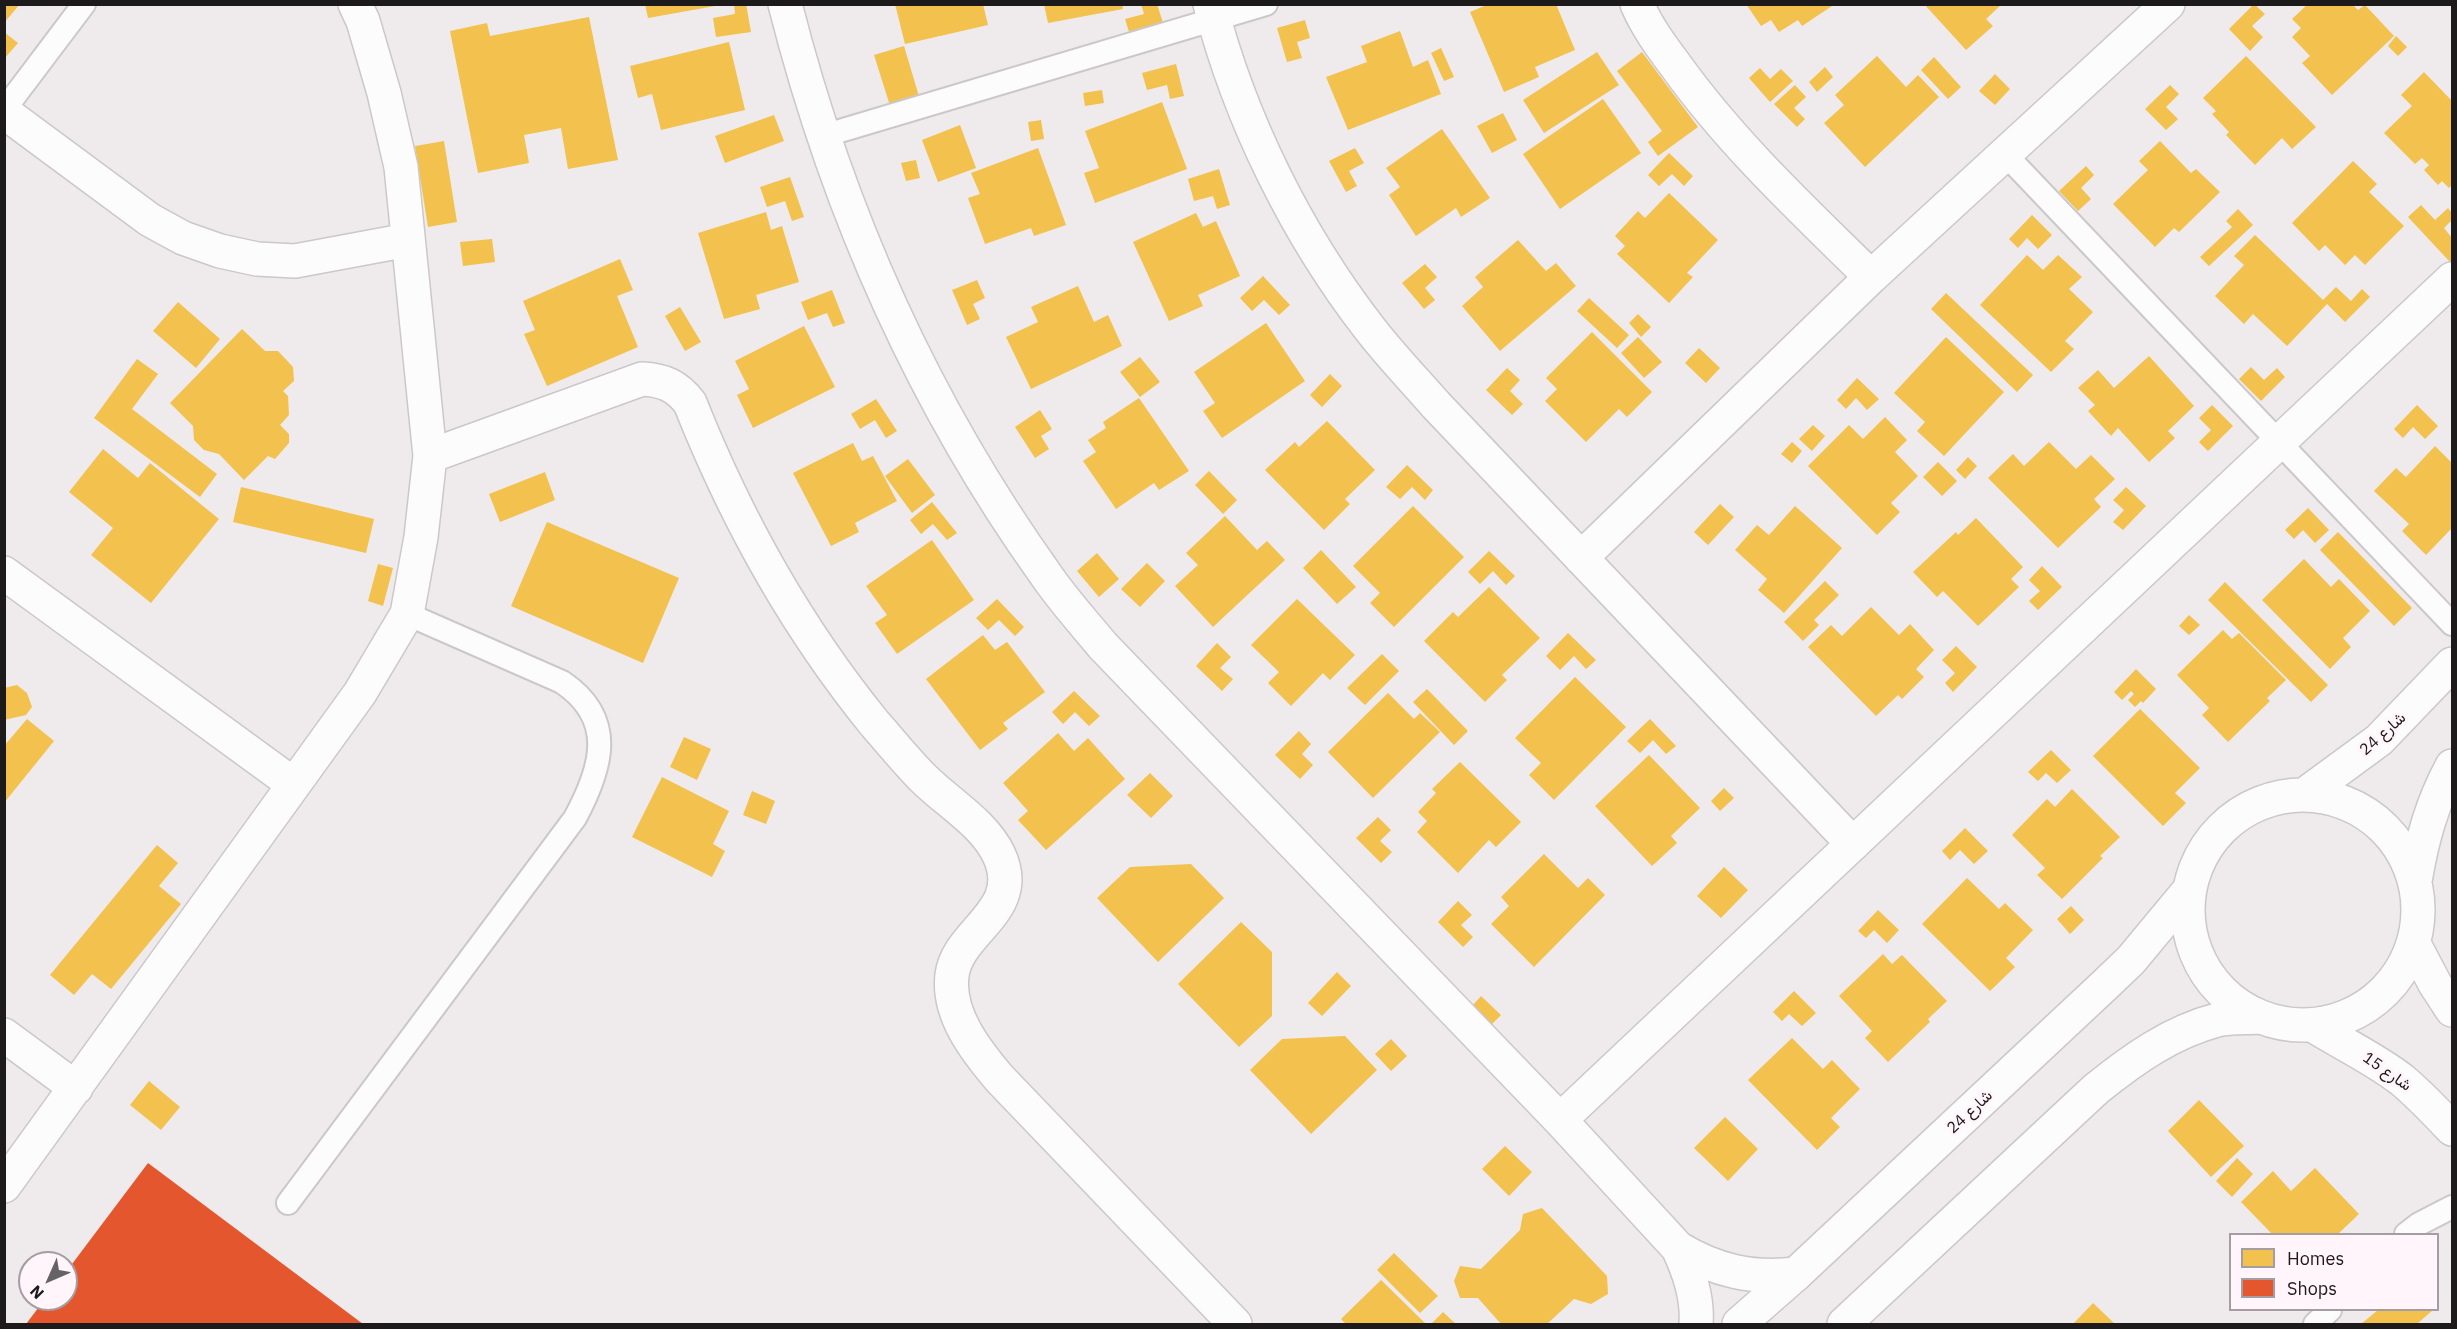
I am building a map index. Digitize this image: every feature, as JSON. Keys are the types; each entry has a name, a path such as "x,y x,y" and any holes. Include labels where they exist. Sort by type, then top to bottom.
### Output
{"street":[{"path":"4,1186 360,693 407,614 421,537 430,456 401,167 384,93 363,21 355,4"},
{"path":"785,4 802,72 823,136 854,222 888,302 934,397 987,488 1046,576 1102,646 1560,1120 1678,1248 1689,1271 1695,1296 1696,1324"},
{"path":"1637,4 1645,23 1697,96 1753,160 1871,277"},
{"path":"1581,558 1871,277 2168,5"},
{"path":"1212,13 1239,96 1266,158 1320,256 1370,329 1581,558 1853,844"},
{"path":"4,111 150,220 183,238 220,251 257,259 295,261 408,240"},
{"path":"1560,1120 2452,279"},
{"path":"430,456 642,379 663,382 682,392 690,403 723,482 756,546 792,608 832,668 923,778 979,828 992,842 1000,858 1003,886 995,912 964,946 952,974 951,989 959,1020 1000,1079 1235,1324"},
{"path":"4,573 293,784"},
{"name":"شارع 24","path":"2304,795 2379,740 2452,664"},
{"path":"2415,881 2422,840 2430,813 2452,766"},
{"path":"2304,795 2334,799 2361,811 2386,829 2404,853 2415,881 2419,912 2414,944 2400,975 2377,1000 2347,1018 2314,1026 2286,1024 2259,1017 2226,996 2201,965 2189,928 2190,889 2200,858 2218,832 2243,811 2273,799 2304,795"},
{"name":"شارع 24","path":"1739,1324 1796,1274 2107,984 2131,960 2190,889"},
{"path":"2414,944 2452,1010"},
{"path":"1844,1324 2096,1089 2124,1067 2153,1048 2185,1032 2218,1020 2259,1017"},
{"name":"شارع 15","path":"2314,1026 2375,1061 2402,1080 2452,1129"},
{"path":"4,1035 76,1088"},
{"path":"1678,1248 1700,1260 1739,1273 1772,1277 1796,1274"}],"lane":[{"path":"4,111 84,4"},
{"path":"823,136 1212,13 1266,4"},
{"path":"2005,154 2452,624"},
{"path":"288,1203 575,818 587,796 596,771 600,746 599,730 586,702 575,690 562,681 407,614"},
{"path":"2407,1233 2419,1224 2452,1207"},
{"path":"2315,1324 2329,1311"}],"building: Homes":[{"path":"4,4 20,4 4,23"},
{"path":"645,4 714,4 715,6 648,18"},
{"path":"734,4 746,4 751,32 716,37 713,18 735,14"},
{"path":"895,4 983,4 988,25 905,44"},
{"path":"1044,4 1122,4 1123,9 1048,23"},
{"path":"1141,4 1157,4 1164,26 1130,35 1125,19 1144,14"},
{"path":"1489,4 1556,4 1575,50 1535,67 1539,77 1504,92 1470,12"},
{"path":"1746,4 1835,4 1802,26 1798,20 1779,32 1771,20 1761,26"},
{"path":"1924,4 2002,4 1986,19 1993,26 1966,50"},
{"path":"2254,4 2265,14 2252,26 2263,37 2250,51 2229,29"},
{"path":"2308,4 2352,4 2358,10 2365,5 2394,36 2332,95 2302,63 2310,56 2292,37 2301,28 2292,19"},
{"path":"589,17 618,160 568,169 561,128 524,135 529,163 478,173 450,31 487,23 490,36"},
{"path":"1305,20 1310,38 1297,42 1302,58 1287,62 1277,28"},
{"path":"1400,31 1413,67 1428,60 1441,94 1348,130 1326,77 1367,62 1361,46"},
{"path":"4,32 18,43 4,59"},
{"path":"2396,36 2407,47 2398,56 2388,46"},
{"path":"729,42 745,110 661,130 652,94 638,98 630,66"},
{"path":"904,46 921,103 892,112 874,55"},
{"path":"1441,48 1454,77 1444,81 1431,53"},
{"path":"1597,52 1619,85 1544,133 1523,100"},
{"path":"1642,52 1698,127 1658,156 1648,142 1662,131 1617,71"},
{"path":"1877,56 1906,87 1918,75 1939,97 1865,167 1824,123 1844,105 1835,95"},
{"path":"2246,56 2316,127 2292,149 2282,138 2255,165 2226,135 2229,132 2212,114 2216,111 2203,98"},
{"path":"1934,57 1961,87 1948,99 1921,70"},
{"path":"1176,64 1184,96 1170,99 1167,85 1147,90 1142,73"},
{"path":"1825,67 1833,77 1817,92 1809,82"},
{"path":"1760,68 1770,79 1781,69 1793,81 1770,102 1749,78"},
{"path":"2424,72 2452,101 2452,185 2449,188 2442,181 2438,185 2424,170 2429,165 2422,158 2415,164 2384,133 2412,106 2401,95"},
{"path":"1995,74 2010,89 1995,105 1979,91"},
{"path":"1795,85 1806,97 1794,108 1805,119 1797,127 1774,104"},
{"path":"2170,85 2179,94 2166,107 2178,119 2166,130 2145,109"},
{"path":"1102,90 1104,103 1085,106 1083,93"},
{"path":"1603,99 1641,153 1560,209 1523,154"},
{"path":"1162,102 1187,169 1095,203 1084,173 1099,168 1085,131"},
{"path":"1503,113 1517,140 1492,153 1477,126"},
{"path":"774,115 784,141 725,163 715,136"},
{"path":"1041,120 1044,139 1031,141 1028,122"},
{"path":"960,125 976,168 938,182 922,140"},
{"path":"1442,129 1490,198 1461,217 1456,208 1416,236 1389,195 1400,187 1386,168"},
{"path":"444,141 457,222 428,227 415,146"},
{"path":"2160,141 2191,173 2196,169 2220,192 2179,232 2174,228 2155,247 2113,204 2148,170 2139,161"},
{"path":"1038,148 1066,225 1034,236 1031,228 985,244 968,198 980,194 971,173"},
{"path":"1355,148 1364,163 1349,171 1357,186 1346,192 1329,161"},
{"path":"1669,153 1693,176 1684,186 1672,174 1659,186 1648,175"},
{"path":"916,160 920,178 906,181 901,163"},
{"path":"2353,161 2377,184 2369,192 2404,226 2365,265 2355,255 2345,265 2325,245 2319,251 2292,223"},
{"path":"2086,166 2094,175 2081,188 2091,199 2078,211 2059,191"},
{"path":"1219,169 1230,205 1217,209 1213,196 1194,201 1188,179"},
{"path":"790,177 804,217 792,221 785,201 767,207 760,187"},
{"path":"1669,193 1718,240 1687,273 1693,277 1669,303 1617,254 1625,246 1615,236 1638,211 1645,218"},
{"path":"2421,205 2435,220 2448,208 2452,213 2452,220 2444,228 2452,238 2452,260 2450,262 2408,217"},
{"path":"2238,209 2253,225 2209,266 2200,257 2232,227 2226,221"},
{"path":"766,212 771,230 782,226 799,282 756,295 760,309 724,319 698,233"},
{"path":"1196,213 1203,227 1216,221 1240,276 1198,295 1203,306 1169,321 1133,242"},
{"path":"2032,215 2052,235 2038,249 2027,238 2018,248 2009,239"},
{"path":"2255,235 2323,300 2336,287 2351,301 2362,289 2370,297 2345,322 2327,304 2287,346 2253,314 2244,324 2215,296 2244,265 2234,256"},
{"path":"492,239 495,262 463,266 460,242"},
{"path":"1518,240 1546,271 1556,263 1576,286 1500,351 1462,306 1483,287 1475,277"},
{"path":"2027,255 2043,270 2058,255 2082,277 2069,289 2093,312 2065,341 2074,349 2051,372 1980,305"},
{"path":"620,259 633,290 617,296 638,347 547,386 524,334 535,330 523,301"},
{"path":"1425,264 1437,277 1425,288 1435,300 1424,309 1402,283"},
{"path":"1263,276 1290,305 1279,315 1264,300 1252,311 1240,298"},
{"path":"977,280 985,298 973,304 980,319 967,325 952,290"},
{"path":"1078,286 1094,322 1108,315 1122,346 1031,389 1006,337 1038,322 1031,307"},
{"path":"832,290 845,323 833,327 827,313 808,320 801,302"},
{"path":"1946,293 2033,375 2017,392 1931,309"},
{"path":"1589,298 1629,335 1617,348 1577,311"},
{"path":"178,302 220,339 196,368 153,331"},
{"path":"680,307 701,342 685,351 665,316"},
{"path":"1638,314 1651,327 1641,337 1629,323"},
{"path":"1266,323 1305,381 1222,438 1203,411 1215,403 1194,372"},
{"path":"804,326 835,387 753,428 737,395 749,389 735,361"},
{"path":"242,329 265,351 278,351 293,367 294,381 283,391 288,396 289,415 280,425 289,434 289,443 275,459 268,456 244,480 219,454 204,450 194,440 193,426 170,403"},
{"path":"1592,332 1652,392 1627,417 1619,409 1586,442 1545,401 1557,389 1546,378"},
{"path":"1638,337 1662,362 1644,378 1621,353"},
{"path":"1946,337 2004,392 1944,456 1917,431 1925,422 1894,393"},
{"path":"1699,348 1720,368 1706,383 1685,363"},
{"path":"2149,356 2194,406 2168,431 2175,438 2149,462 2118,428 2111,436 2088,411 2095,405 2078,388 2098,370 2114,388"},
{"path":"1140,357 1160,382 1140,397 1120,372"},
{"path":"137,359 158,374 132,409 217,474 200,497 94,418"},
{"path":"2251,367 2264,380 2277,368 2285,377 2261,401 2239,379"},
{"path":"1507,368 1520,380 1510,391 1523,404 1512,415 1486,390"},
{"path":"1330,374 1342,386 1322,407 1310,395"},
{"path":"1857,378 1879,399 1867,410 1856,398 1846,409 1837,400"},
{"path":"1139,398 1189,471 1159,490 1154,483 1116,509 1083,461 1096,452 1088,440 1106,428 1103,422"},
{"path":"876,399 897,431 886,438 875,420 860,429 851,414"},
{"path":"2212,405 2233,426 2208,451 2199,442 2211,430 2199,418"},
{"path":"2417,405 2438,426 2425,439 2413,427 2403,438 2394,429"},
{"path":"1040,410 1052,429 1041,436 1049,449 1035,458 1015,427"},
{"path":"1885,417 1907,440 1895,452 1918,476 1891,503 1900,512 1877,535 1808,466 1849,425 1863,439"},
{"path":"1327,421 1375,470 1345,499 1350,504 1324,530 1265,470 1295,442 1299,447"},
{"path":"1813,425 1825,436 1812,451 1799,439"},
{"path":"1792,442 1802,451 1792,463 1781,454"},
{"path":"2049,442 2076,469 2091,455 2115,479 2094,499 2101,507 2058,548 1988,478 2013,454 2024,466"},
{"path":"853,443 862,461 873,456 897,501 855,523 859,532 831,546 793,473"},
{"path":"2435,446 2452,463 2452,528 2426,555 2402,531 2409,524 2374,491 2396,468 2406,477"},
{"path":"103,449 138,478 150,463 219,519 151,603 91,555 113,528 69,492"},
{"path":"1968,457 1977,466 1965,479 1956,470"},
{"path":"908,459 935,495 912,513 885,476"},
{"path":"1938,462 1957,481 1942,496 1923,477"},
{"path":"1407,465 1433,490 1425,500 1412,487 1400,499 1386,487"},
{"path":"1209,471 1237,500 1223,514 1195,485"},
{"path":"545,472 555,500 500,522 489,494"},
{"path":"241,487 374,519 366,553 233,522"},
{"path":"2126,487 2146,506 2123,530 2113,522 2124,510 2113,500"},
{"path":"932,502 957,533 947,540 933,524 921,534 910,520"},
{"path":"1720,504 1734,517 1708,545 1694,532"},
{"path":"1413,506 1464,557 1394,627 1370,603 1380,593 1353,566"},
{"path":"1795,506 1842,548 1784,613 1758,590 1767,579 1735,550 1757,525 1769,535"},
{"path":"2308,508 2329,530 2315,543 2303,530 2294,539 2285,530"},
{"path":"1225,516 1257,550 1267,541 1285,560 1213,627 1175,586 1198,565 1186,553"},
{"path":"1976,518 2023,567 2011,579 2019,587 1978,626 1943,591 1937,597 1913,572 1956,532 1958,535"},
{"path":"547,522 679,578 643,663 511,606"},
{"path":"2338,532 2412,608 2394,626 2320,550"},
{"path":"932,540 974,600 897,654 875,623 887,615 866,586"},
{"path":"1321,550 1356,587 1337,604 1303,568"},
{"path":"1489,551 1515,576 1506,585 1493,571 1480,584 1468,572"},
{"path":"1097,553 1119,579 1099,597 1077,571"},
{"path":"2304,559 2331,587 2339,579 2370,611 2343,638 2351,647 2330,669 2262,600"},
{"path":"1147,563 1165,581 1140,607 1121,589"},
{"path":"378,564 393,568 383,606 368,601"},
{"path":"2042,566 2062,587 2038,610 2029,601 2040,591 2029,580"},
{"path":"1825,581 1839,595 1814,620 1819,625 1803,641 1784,622"},
{"path":"2225,582 2328,685 2311,702 2208,600"},
{"path":"1489,587 1540,638 1502,675 1507,680 1485,702 1424,641 1453,612 1458,617"},
{"path":"997,599 1024,627 1015,636 999,620 988,630 976,618"},
{"path":"1297,599 1355,655 1330,680 1323,673 1291,706 1268,683 1279,672 1251,645"},
{"path":"1871,607 1899,635 1910,624 1934,650 1916,669 1924,677 1902,699 1898,695 1876,716 1808,647 1831,625 1842,636"},
{"path":"2189,615 2200,625 2189,635 2179,626"},
{"path":"2223,630 2232,639 2239,633 2286,680 2267,698 2270,701 2228,742 2202,715 2209,708 2177,675"},
{"path":"1568,633 1596,660 1586,669 1574,656 1560,670 1546,656"},
{"path":"983,635 995,650 1007,642 1045,692 1003,723 1008,729 980,750 926,679"},
{"path":"1217,643 1231,657 1220,668 1233,679 1222,691 1196,666"},
{"path":"1956,646 1977,667 1953,692 1945,683 1955,673 1942,660"},
{"path":"1382,654 1399,671 1365,705 1347,688"},
{"path":"2136,669 2156,689 2143,703 2141,701 2135,707 2128,700 2134,694 2131,691 2122,700 2114,692"},
{"path":"1575,677 1626,727 1554,800 1529,775 1541,763 1515,738"},
{"path":"17,685 27,693 32,707 26,715 4,720 4,688"},
{"path":"1427,689 1468,731 1454,745 1413,702"},
{"path":"1074,691 1100,716 1089,726 1075,712 1063,724 1052,712"},
{"path":"1388,693 1414,719 1420,713 1440,732 1373,798 1328,752"},
{"path":"2140,709 2200,768 2175,793 2186,803 2163,826 2093,756"},
{"path":"27,719 54,741 4,803 4,746"},
{"path":"1650,719 1676,746 1666,754 1653,740 1640,753 1627,741"},
{"path":"1299,731 1311,744 1302,754 1313,765 1300,779 1275,755"},
{"path":"1058,733 1074,751 1088,738 1125,779 1046,850 1018,820 1028,811 1003,783"},
{"path":"684,737 711,749 697,780 670,767"},
{"path":"2051,750 2071,770 2057,783 2046,773 2038,781 2028,772"},
{"path":"1649,755 1700,808 1671,836 1677,843 1652,866 1595,806"},
{"path":"1460,762 1521,822 1496,847 1489,840 1458,873 1417,832 1427,821 1418,812 1436,793 1432,789"},
{"path":"1150,773 1173,796 1151,818 1127,795"},
{"path":"662,777 729,811 713,844 725,851 712,877 632,837"},
{"path":"1724,788 1734,798 1720,811 1711,801"},
{"path":"2072,789 2120,837 2100,856 2103,858 2062,899 2037,875 2045,868 2012,835 2047,799 2055,807"},
{"path":"752,791 775,801 766,824 743,815"},
{"path":"1378,817 1391,830 1380,841 1392,852 1381,863 1356,838"},
{"path":"1965,828 1988,851 1974,864 1960,850 1950,860 1942,851"},
{"path":"157,845 178,863 159,886 181,904 111,989 92,974 74,995 50,975"},
{"path":"1544,854 1578,888 1588,878 1605,895 1534,967 1491,924 1509,906 1501,897"},
{"path":"1191,864 1224,898 1158,962 1097,898 1130,867"},
{"path":"1724,867 1748,890 1721,918 1697,896"},
{"path":"1967,878 1999,909 2005,903 2033,930 2006,958 2015,967 1990,991 1922,924"},
{"path":"1458,901 1472,915 1461,925 1473,937 1463,947 1438,922"},
{"path":"2071,906 2084,920 2070,934 2057,919"},
{"path":"1878,910 1899,930 1887,943 1874,930 1866,938 1858,931"},
{"path":"1241,922 1272,952 1272,1016 1239,1047 1178,984"},
{"path":"1883,954 1892,964 1902,955 1947,1001 1928,1019 1930,1022 1888,1062 1865,1038 1872,1031 1839,996"},
{"path":"1337,972 1351,986 1322,1016 1308,1003"},
{"path":"1794,991 1816,1013 1802,1026 1789,1014 1782,1021 1773,1012"},
{"path":"1481,996 1501,1015 1492,1024 1473,1005"},
{"path":"1345,1036 1377,1070 1311,1134 1250,1070 1282,1039"},
{"path":"1792,1038 1823,1069 1832,1060 1860,1089 1831,1118 1840,1127 1817,1150 1748,1080"},
{"path":"1391,1039 1407,1056 1391,1071 1375,1054"},
{"path":"149,1081 180,1107 161,1130 130,1105"},
{"path":"2199,1100 2244,1146 2211,1177 2168,1131"},
{"path":"1725,1117 1758,1149 1728,1181 1694,1148"},
{"path":"1505,1146 1532,1172 1509,1196 1482,1169"},
{"path":"2237,1158 2253,1174 2232,1197 2216,1181"},
{"path":"2315,1168 2359,1214 2339,1233 2271,1233 2241,1202 2273,1171 2291,1191"},
{"path":"1542,1208 1607,1276 1608,1294 1591,1304 1574,1299 1547,1324 1501,1324 1478,1298 1460,1298 1454,1281 1460,1266 1481,1269 1520,1230 1523,1214"},
{"path":"1394,1253 1438,1296 1420,1313 1377,1270"},
{"path":"1381,1280 1426,1324 1346,1324 1341,1319"},
{"path":"2093,1303 2115,1324 2073,1324"},
{"path":"2377,1311 2432,1311 2417,1324 2361,1324"},
{"path":"1443,1312 1456,1324 1431,1324"}],"building: Shops":[{"path":"148,1163 363,1324 26,1324 36,1311 78,1311 78,1256"}]}
